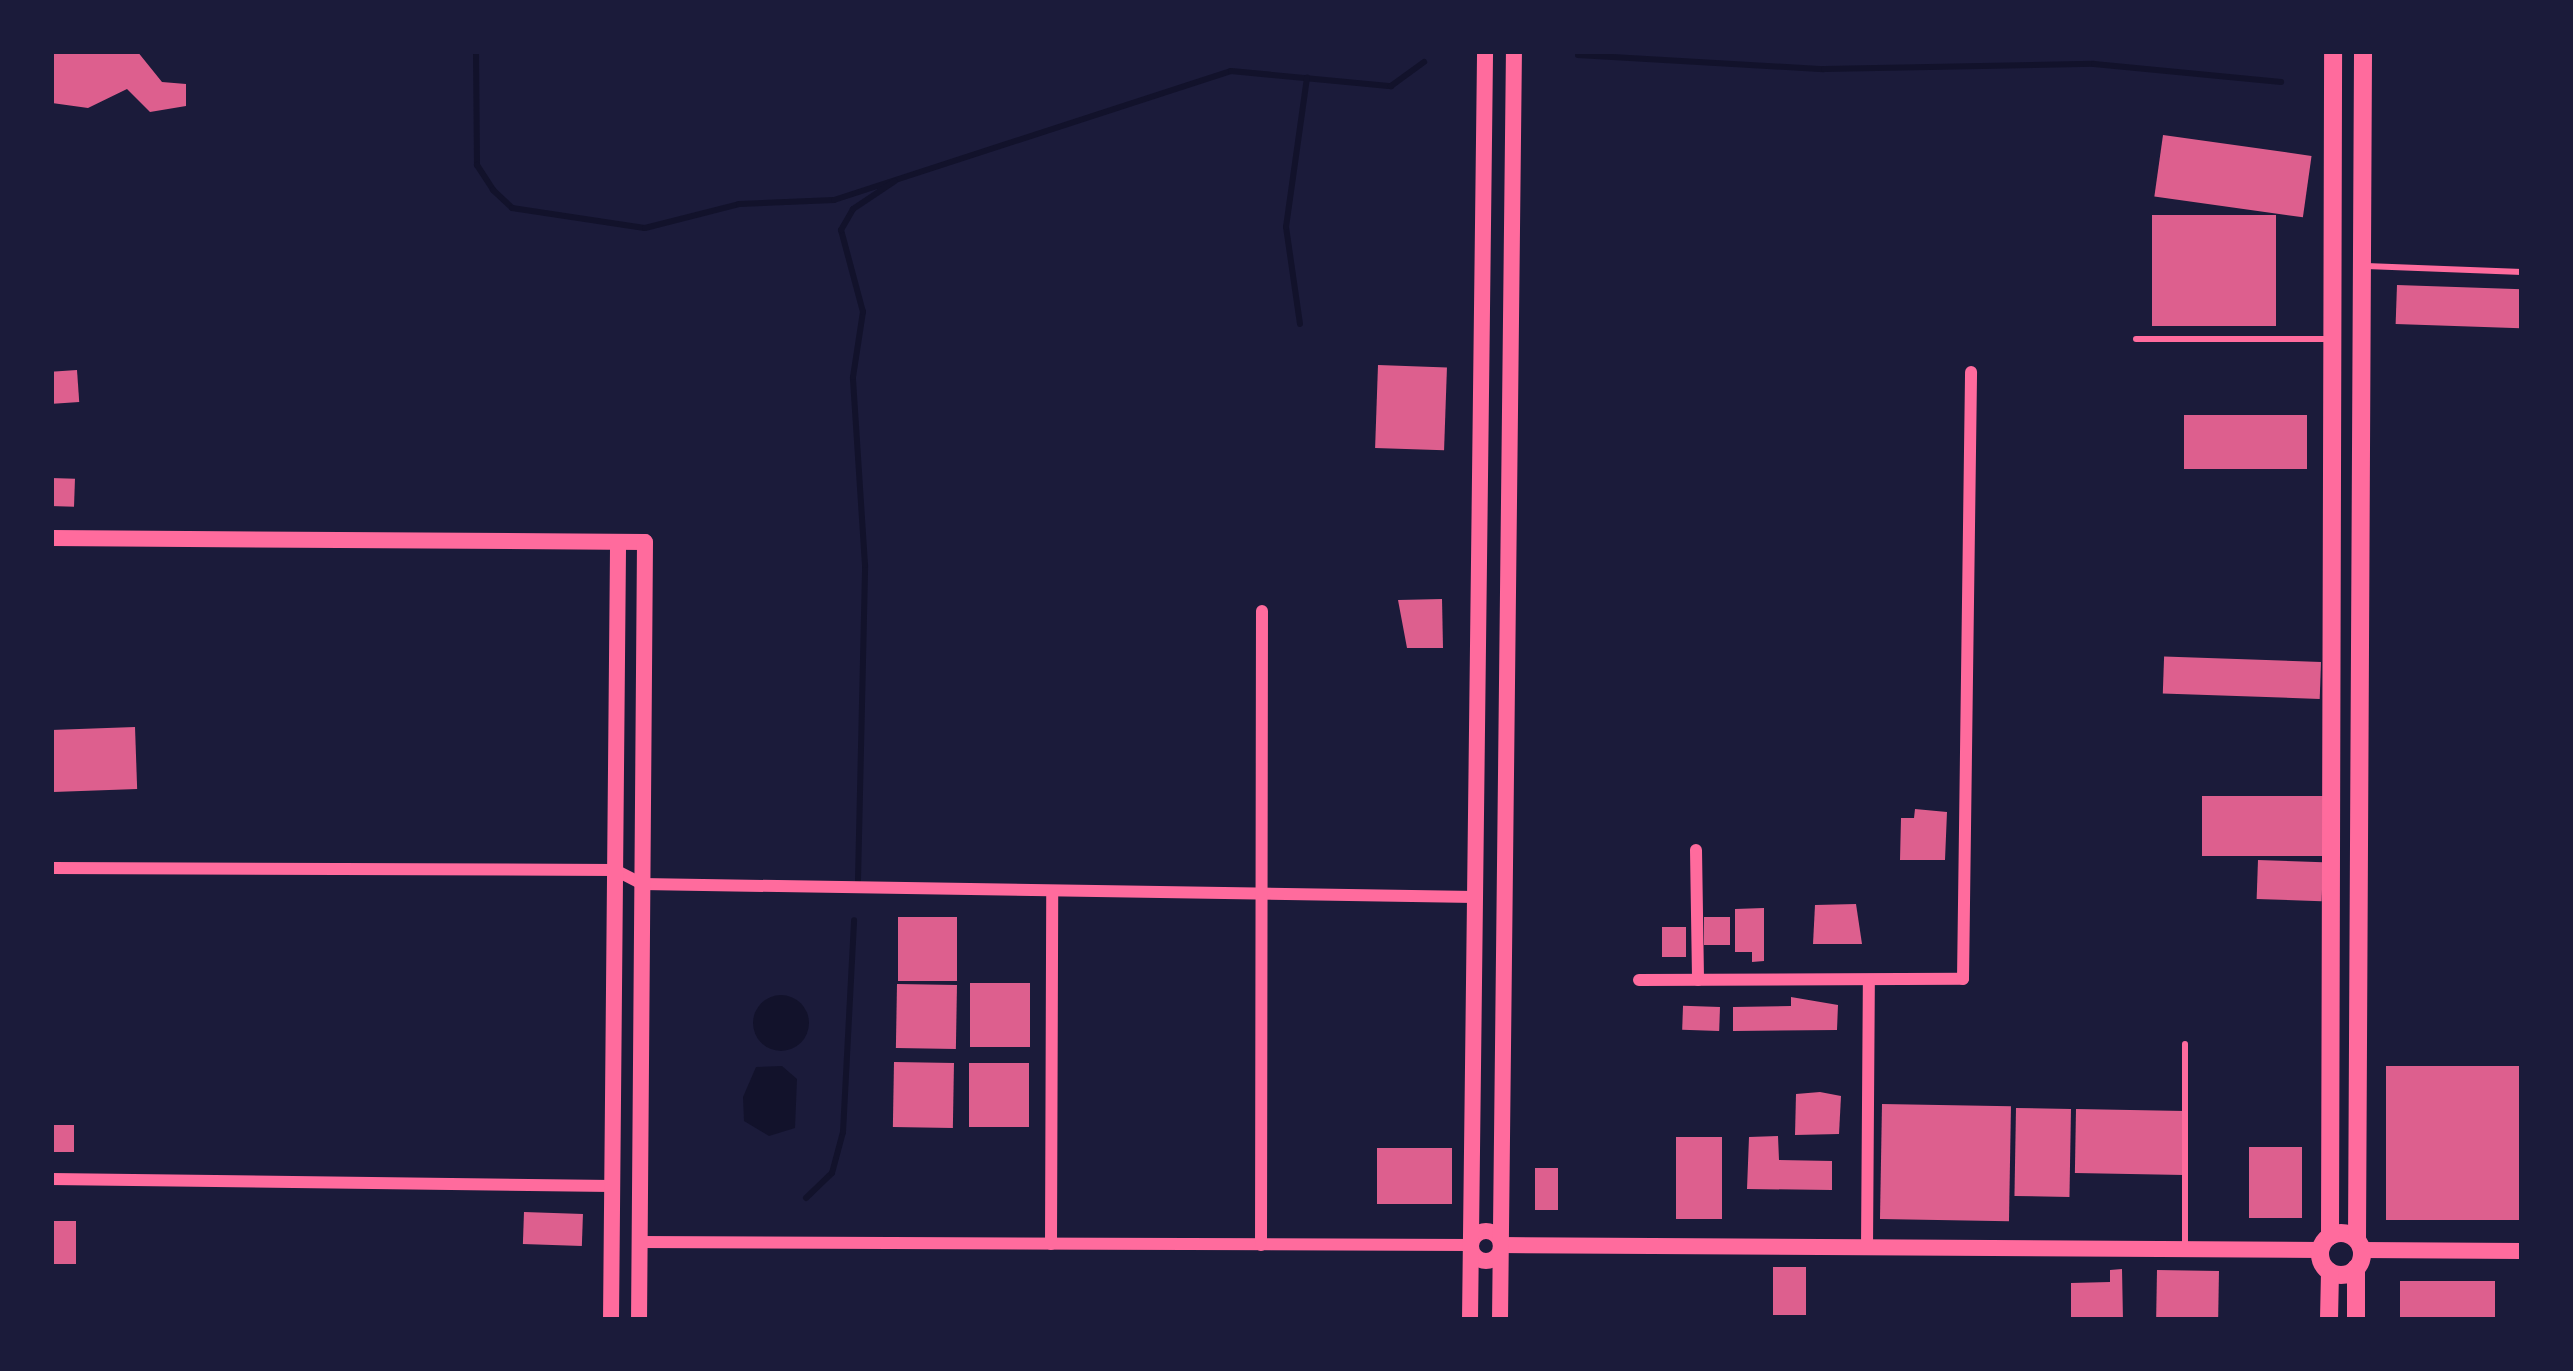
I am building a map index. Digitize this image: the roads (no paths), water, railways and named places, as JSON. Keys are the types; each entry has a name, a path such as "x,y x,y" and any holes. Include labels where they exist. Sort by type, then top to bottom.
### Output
{"main road":[{"path":"2329,1320 2325,1243 2333,51"},
{"path":"2356,1320 2363,51"},
{"path":"2325,1243 2358,1253"},
{"path":"2330,1272 2358,1253"}],"street":[{"path":"1470,1320 1485,51"},
{"path":"1500,1320 1514,51"},
{"path":"1639,980 1964,980 1971,372"},
{"path":"51,538 644,542 639,1320"},
{"path":"610,1320 618,542"},
{"path":"1262,611 1262,1245"},
{"path":"1696,850 1698,980"},
{"path":"51,868 615,870 642,884 1475,897"},
{"path":"1051,1244 1052,891"},
{"path":"1867,1248 1869,980"},
{"path":"51,1179 612,1186"},
{"path":"639,1242 1471,1245 1486,1261 1501,1245 2185,1250 2325,1243"},
{"path":"2358,1253 2522,1251"}],"lane":[{"path":"2362,266 2522,272"},
{"path":"2136,338 2332,339"},
{"path":"2185,1250 2186,1044"}],"waterway":[{"path":"476,51 477,165 493,190 512,208 645,228 739,204 834,200 1231,71 1391,86 1424,62"},
{"path":"1578,55 1824,69 2094,64 2281,82"},
{"path":"1300,324 1286,227 1307,77"},
{"path":"858,880 865,565 853,377 863,312 841,230 853,209 895,181"},
{"path":"806,1198 832,1173 843,1132 854,920"}]}
